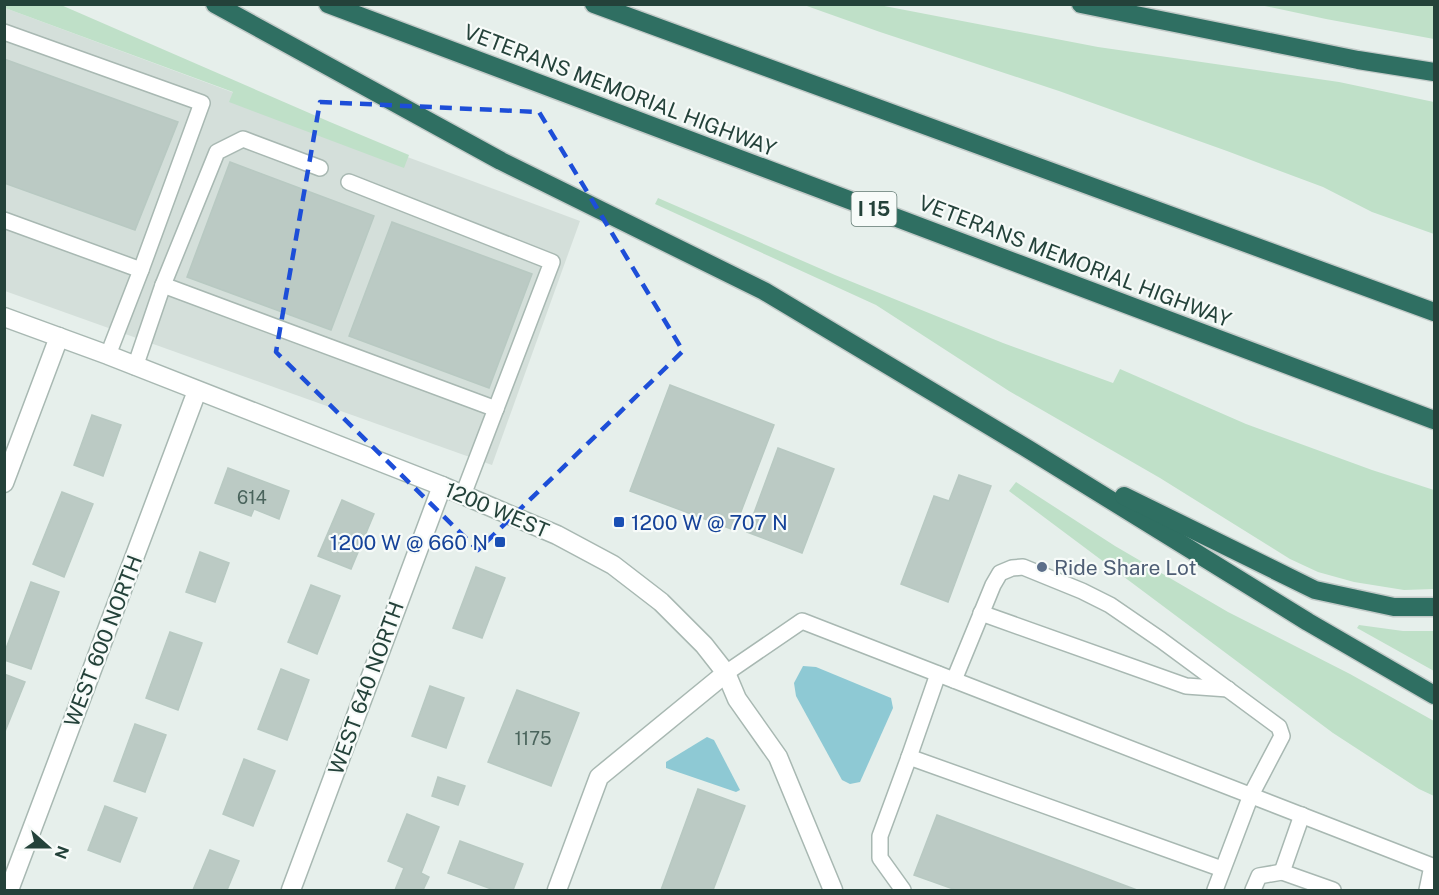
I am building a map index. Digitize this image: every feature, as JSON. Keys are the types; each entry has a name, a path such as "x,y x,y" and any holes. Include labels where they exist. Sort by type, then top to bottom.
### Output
{"highway":[{"path":"215,4 501,161 764,291 1028,449 1308,622 1434,695"},
{"name":"VETERANS MEMORIAL HIGHWAY","path":"328,4 1434,420"},
{"path":"594,4 1434,312"},
{"path":"1081,4 1358,60 1434,72"},
{"path":"1358,60 1434,79"},
{"path":"1028,449 1315,590 1394,607 1434,608"}],"street":[{"name":"1200 WEST","path":"4,317 442,486 557,535 613,565 661,602 704,645 726,673 737,699 778,757 833,891"},
{"path":"4,483 59,337"},
{"name":"WEST 600 NORTH","path":"9,891 196,391"},
{"name":"WEST 640 NORTH","path":"291,891 442,486"},
{"path":"558,891 599,777 726,673"}],"lane":[{"path":"4,32 202,103 108,356"},
{"path":"135,367 163,285 217,152 243,139 320,168"},
{"path":"349,182 552,262 463,495"},
{"path":"4,220 141,270"},
{"path":"163,285 496,409"},
{"path":"954,680 1000,573 1012,568 1023,567 1110,605 1279,727 1282,736 1251,795 1215,891"},
{"path":"981,613 1186,686 1228,689"},
{"path":"726,673 802,621 1432,866 1427,891"},
{"path":"903,891 880,858 880,836 938,674"},
{"path":"909,757 1222,869"},
{"path":"1282,872 1302,815"},
{"path":"1253,891 1258,876 1282,872 1333,891"}],"highlighted area":[{"path":"320,102 539,112 683,351 478,550 276,352"}],"shaded area":[{"path":"5,8 580,221 492,465 5,291"}],"green space":[{"path":"4,5 61,5 409,155 404,168 229,102 233,92 5,8"},
{"path":"804,5 879,5 1098,47 1339,82 1434,102 1434,234 1372,212 1323,187 1227,151 1059,91"},
{"path":"1260,5 1434,5 1434,39 1326,19"},
{"path":"658,198 835,275 1003,343 1113,383 1120,369 1246,424 1434,490 1434,589 1404,590 1354,582 1318,572 1290,559 1160,478 1009,391 876,305 655,204"},
{"path":"1016,482 1115,546 1228,612 1350,674 1434,721 1434,796 1419,789 1333,733 1009,491"},
{"path":"1359,625 1403,631 1434,631 1434,671 1357,628"}],"water":[{"path":"803,666 816,667 891,698 893,708 860,782 850,784 842,780 796,696 794,683"},
{"path":"707,737 714,740 740,790 736,792 666,768 666,762"}],"building":[{"path":"4,59 178,122 135,230 4,183"},
{"path":"230,162 374,216 331,330 187,277"},
{"path":"392,222 532,274 489,388 349,336"},
{"path":"670,385 774,425 734,530 630,491"},
{"path":"92,415 121,425 103,476 74,465"},
{"path":"778,448 834,469 802,553 747,532"},
{"path":"228,468 289,491 279,519 254,509 251,516 215,503"},
{"path":"959,475 991,486 948,602 901,584 934,496 949,501"},
{"path":"62,492 93,504 64,577 33,564"},
{"path":"342,500 374,514 351,569 318,556"},
{"path":"200,552 229,563 215,602 186,592"},
{"path":"476,567 505,578 482,638 453,628"},
{"path":"31,582 59,592 31,669 4,660 4,654"},
{"path":"311,585 340,596 317,654 288,642"},
{"path":"170,632 202,643 178,710 146,698"},
{"path":"281,669 309,680 287,740 258,729"},
{"path":"4,674 25,682 4,734"},
{"path":"430,686 464,698 446,748 412,736"},
{"path":"517,690 579,713 551,786 488,762"},
{"path":"135,724 166,735 145,792 114,781"},
{"path":"244,759 275,771 253,826 223,814"},
{"path":"438,777 465,786 458,805 432,796"},
{"path":"698,789 745,806 713,890 661,890"},
{"path":"105,806 137,818 120,862 88,850"},
{"path":"407,814 439,827 421,873 429,877 423,890 395,890 404,868 388,861"},
{"path":"937,815 1137,890 956,890 914,875"},
{"path":"460,841 523,864 513,890 494,890 448,873"},
{"path":"210,850 239,861 227,890 193,890"}],"place":[{"name":"1200 W @ 707 N","path":"619,522"},
{"name":"1200 W @ 660 N","path":"500,542"},
{"name":"Ride Share Lot","path":"1042,567"}]}
